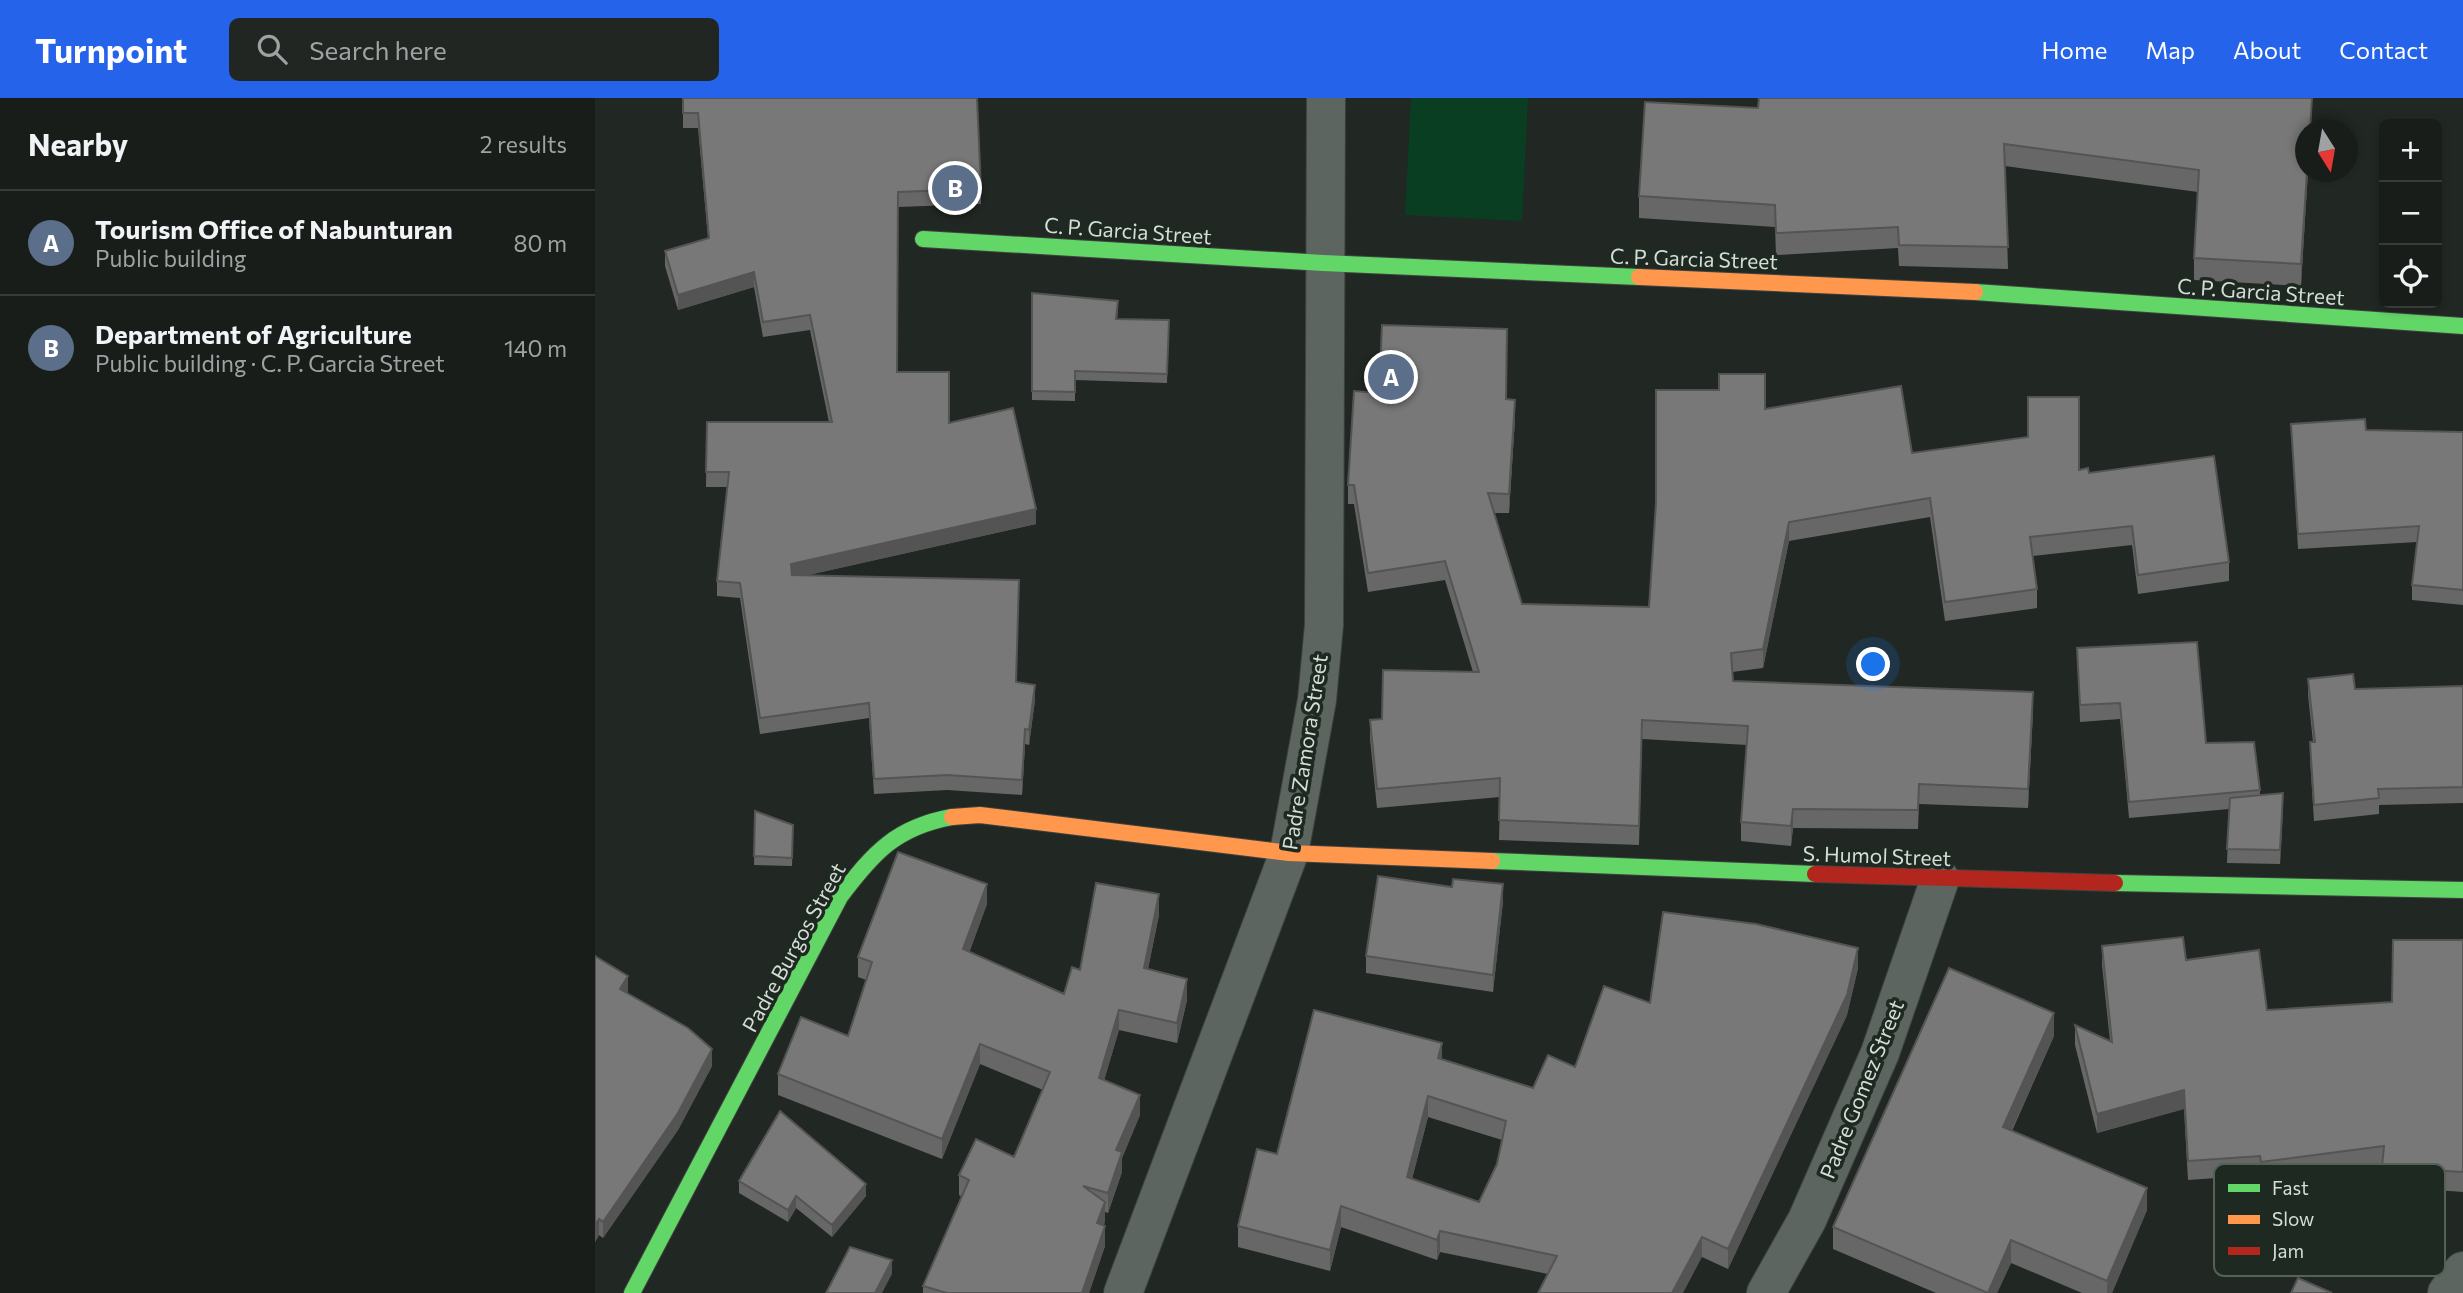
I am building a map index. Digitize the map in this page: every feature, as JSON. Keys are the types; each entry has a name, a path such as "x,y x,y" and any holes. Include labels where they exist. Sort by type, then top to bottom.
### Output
{"street":[{"name":"Padre Zamora Street","path":"1123,1293 1289,853 1317,700 1324,625 1323,263 1326,98"},
{"name":"C. P. Garcia Street","path":"923,239 1323,263 1980,292 2463,326"},
{"name":"Padre Burgos Street","path":"632,1293 840,897 870,854 904,830 954,816 980,815 1289,853"},
{"name":"S. Humol Street","path":"1289,853 1940,879 2463,890"},
{"name":"Padre Gomez Street","path":"1766,1293 1807,1220 1880,1053 1940,879"},
{"path":"2447,1293 2463,1271"}],"green space":[{"path":"1411,98 1528,98 1522,221 1405,215"}],"building":[{"path":"683,98 977,98 981,189 898,192 897,372 949,372 949,423 1013,408 1036,509 791,564 792,575 1019,580 1016,682 1035,685 1029,730 1025,729 1022,780 947,775 874,779 869,703 760,718 740,583 717,581 729,472 706,472 707,422 832,422 810,315 763,322 754,272 678,295 665,251 709,238 698,113 683,113"},
{"path":"1759,98 2312,98 2311,119 2295,119 2295,182 2306,182 2301,264 2194,258 2199,170 2004,144 2008,247 1899,245 1898,227 1776,233 1775,205 1639,196 1645,102 1758,108"},
{"path":"1032,293 1118,301 1116,319 1169,320 1167,374 1075,371 1075,392 1032,391"},
{"path":"1382,325 1507,329 1506,399 1515,400 1509,494 1488,493 1522,604 1649,607 1656,503 1656,390 1719,390 1719,374 1765,374 1765,409 1901,386 1912,453 2028,437 2028,397 2079,397 2079,470 2088,468 2089,473 2214,456 2229,562 2138,575 2132,526 2030,537 2037,589 1945,602 1930,498 1789,522 1763,649 1731,653 1733,681 2033,692 2028,789 1919,784 1918,810 1793,809 1791,826 1741,822 1748,726 1642,720 1639,826 1499,820 1500,778 1377,789 1370,720 1382,719 1383,670 1479,672 1445,561 1368,573 1354,485 1348,485 1354,391 1379,393"},
{"path":"2365,419 2366,430 2463,432 2463,590 2412,585 2419,526 2298,534 2291,424"},
{"path":"2197,642 2206,743 2254,742 2260,790 2129,802 2120,703 2080,705 2077,648"},
{"path":"2353,674 2355,689 2463,686 2463,787 2378,789 2379,798 2314,805 2310,742 2315,742 2308,679"},
{"path":"2283,793 2280,850 2227,849 2230,798"},
{"path":"755,811 793,825 792,858 754,856"},
{"path":"898,852 987,884 963,949 1064,994 1072,967 1080,970 1096,883 1159,894 1144,968 1187,979 1177,1023 1119,1010 1099,1078 1140,1095 1116,1150 1122,1152 1108,1193 1083,1186 1105,1202 1097,1223 1105,1226 1082,1293 947,1293 923,1286 969,1180 959,1175 976,1139 1014,1157 1050,1072 980,1044 942,1139 778,1074 801,1017 848,1036 872,962 858,957"},
{"path":"1378,876 1452,887 1453,879 1503,884 1493,975 1366,956"},
{"path":"1663,912 1756,924 1858,948 1847,995 1728,1249 1702,1237 1672,1293 1538,1293 1557,1256 1440,1231 1437,1240 1341,1206 1330,1250 1238,1226 1257,1149 1277,1154 1314,1010 1442,1043 1438,1058 1533,1088 1548,1055 1575,1067 1604,986 1650,1003","holes":["1428,1096 1506,1121 1497,1164 1479,1202 1407,1177"]},
{"path":"2183,937 2186,960 2259,950 2267,1010 2392,1002 2393,940 2463,940 2463,1172 2445,1171 2445,1164 2382,1164 2384,1146 2261,1162 2260,1156 2188,1161 2184,1090 2097,1114 2075,1025 2112,1042 2102,946"},
{"path":"595,956 628,976 620,989 688,1028 712,1049 678,1113 603,1222 599,1219 595,1225"},
{"path":"1949,968 2054,1013 2003,1127 2147,1188 2107,1281 2011,1240 1988,1293 1833,1227"},
{"path":"780,1111 866,1184 832,1225 796,1196 788,1210 739,1181"},
{"path":"850,1247 892,1260 875,1293 826,1293"},
{"path":"2298,1278 2332,1293 2291,1293"}],"traffic: fast":[{"path":"923,239 1323,263 1639,277"},
{"path":"1975,292 2463,326"},
{"path":"632,1293 840,897 887,844 916,828 952,817"},
{"path":"1492,861 1815,874"},
{"path":"2115,883 2463,890"}],"traffic: slow":[{"path":"1639,277 1975,292"},
{"path":"952,817 980,815 1289,853 1492,861"}],"traffic: jam":[{"path":"1815,874 2115,883"}],"place":[{"name":"Department of Agriculture","path":"955,188"},
{"name":"Tourism Office of Nabunturan","path":"1391,377"}]}
